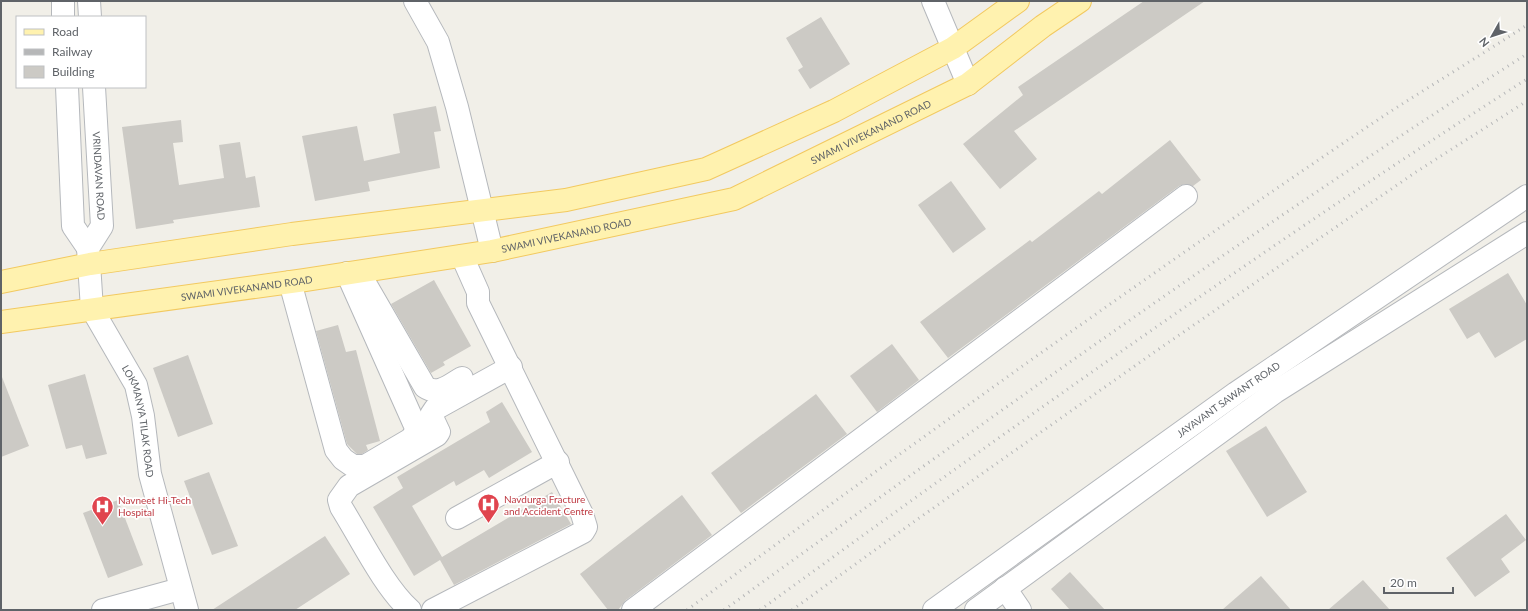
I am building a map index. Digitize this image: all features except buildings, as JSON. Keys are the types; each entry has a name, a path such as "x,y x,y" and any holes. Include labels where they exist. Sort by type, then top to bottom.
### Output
{"main road":[{"path":"1,282 89,256 292,234 482,209 566,200 706,169 834,111 953,48 1018,1"},
{"name":"SWAMI VIVEKANAND ROAD","path":"1,322 353,273 492,251 734,199 968,84 1043,26 1080,1"}],"street":[{"path":"63,1 63,16"},
{"path":"89,1 90,16"},
{"path":"415,1 438,42 492,251"},
{"path":"933,1 968,84"},
{"path":"67,88 73,226 89,256 92,309"},
{"name":"VRINDAVAN ROAD","path":"89,256 102,226 94,88"},
{"path":"633,610 1186,196"},
{"name":"JAYAVANT SAWANT ROAD","path":"934,610 1236,393 1527,196"},
{"path":"976,610 1004,588 1275,392 1527,233"},
{"path":"434,610 583,532 586,527 586,522 558,462 478,303 478,292 454,257"},
{"path":"353,273 425,387 431,391 440,391 507,360"},
{"path":"290,282 336,450 343,459 353,466 365,466 411,439 416,430 353,273"},
{"name":"LOKMANYA TILAK ROAD","path":"92,309 136,385 143,416 150,474 180,589 187,610"},
{"path":"410,610 402,603 386,581 341,507 339,500 349,486 437,435 439,432 431,415 434,409 507,360"},
{"path":"457,518 558,462"},
{"path":"1004,588 1020,610"},
{"path":"103,610 180,589"}],"railway":[{"path":"687,610 944,422 1117,299 1379,119 1527,25"},
{"path":"724,610 922,467 1222,256 1424,120 1527,54"},
{"path":"760,610 949,473 1140,338 1429,142 1527,79"},
{"path":"792,610 915,521 1156,351 1416,172 1527,101"}],"place":[{"name":"Navdurga Fracture and Accident Centre","path":"489,524"},
{"name":"Navneet Hi-Tech Hospital","path":"103,526"}]}
